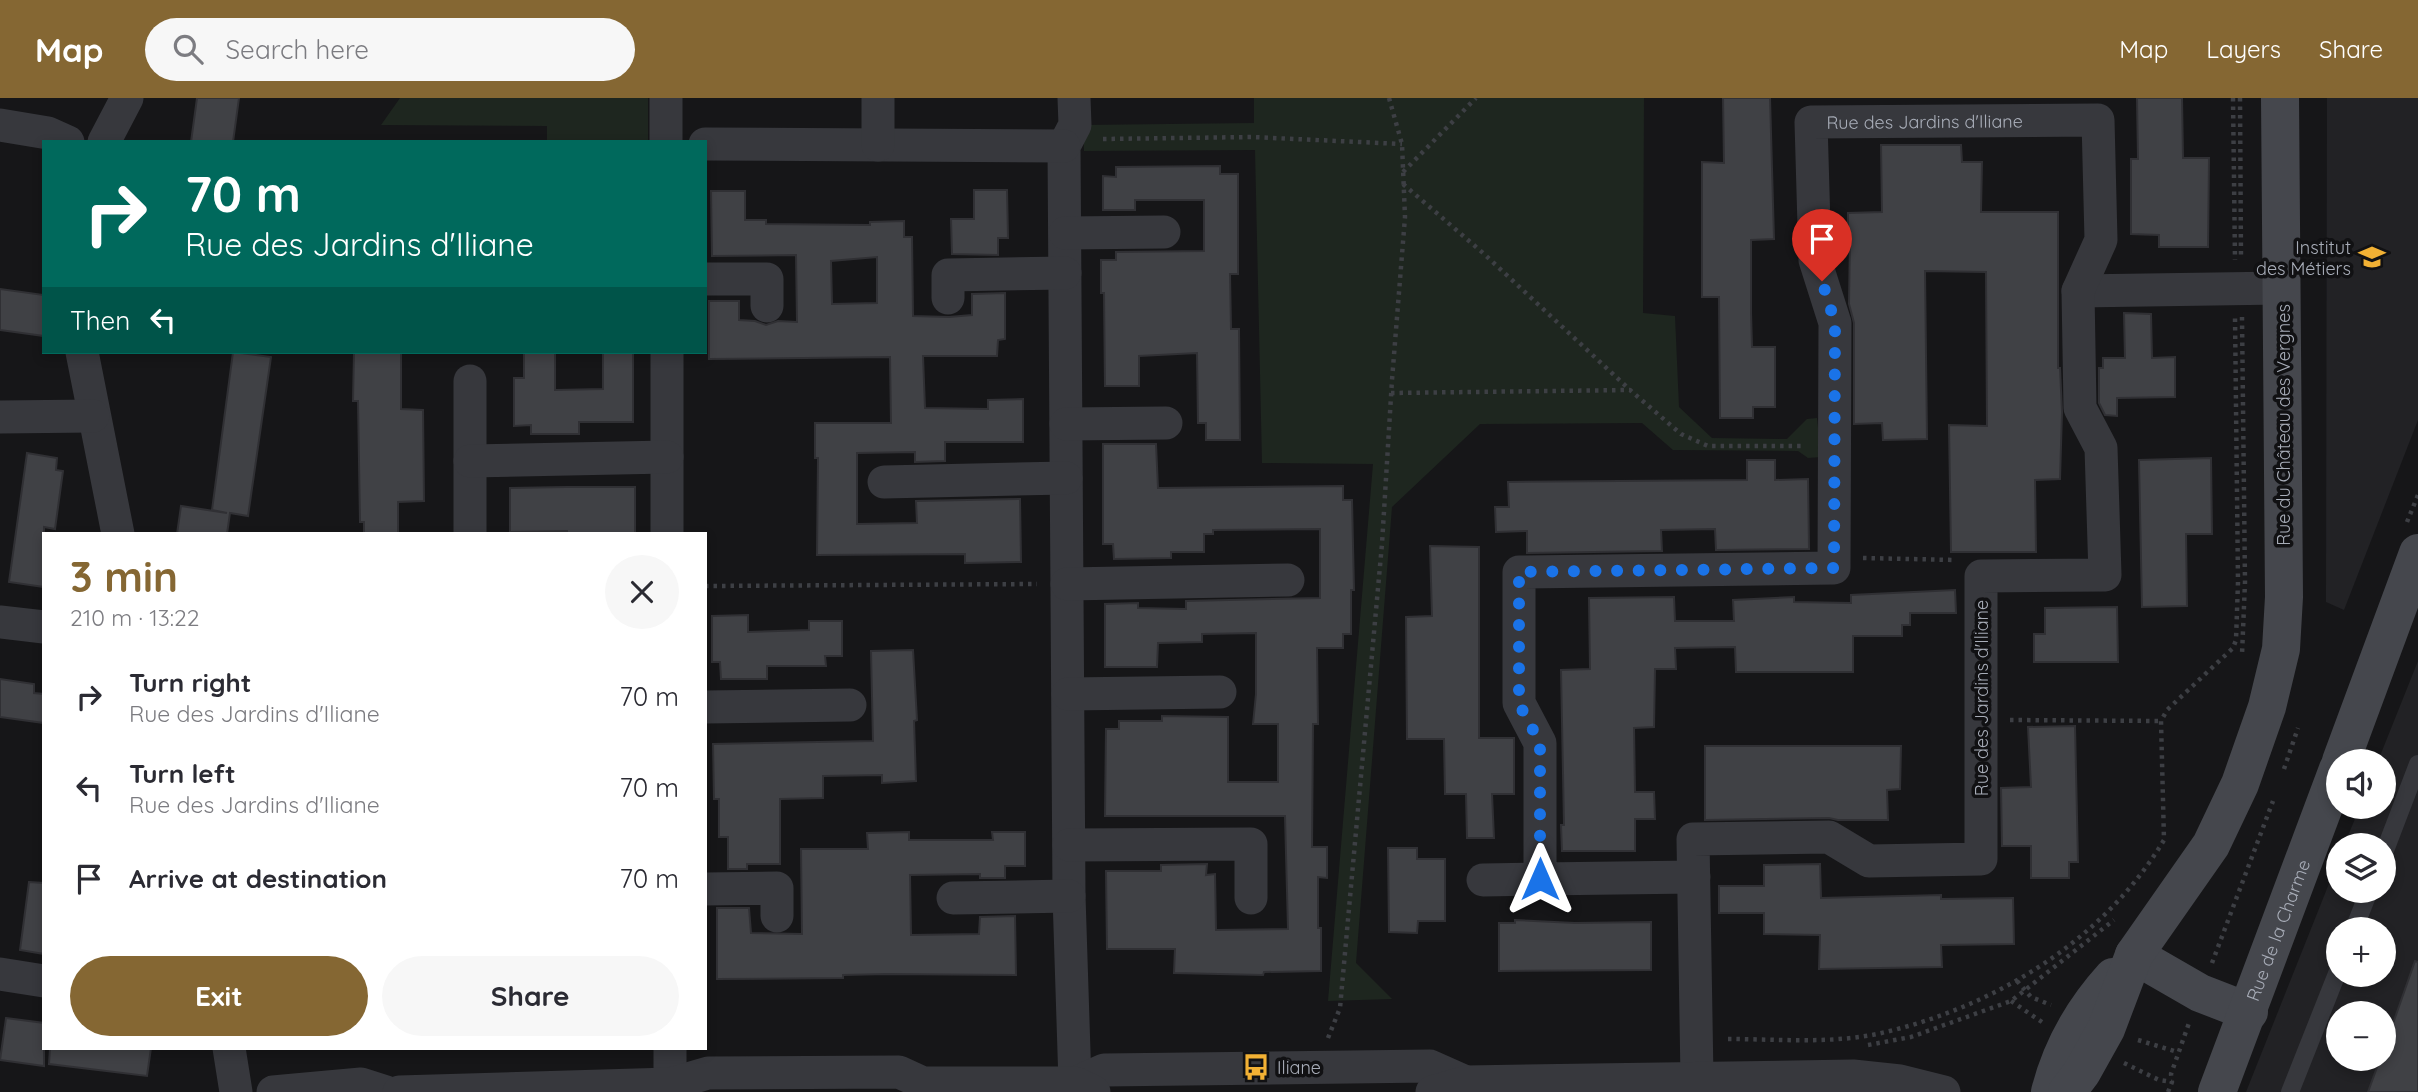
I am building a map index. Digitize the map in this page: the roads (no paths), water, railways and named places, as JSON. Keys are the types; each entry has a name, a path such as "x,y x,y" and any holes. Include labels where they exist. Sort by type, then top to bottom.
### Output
{"main road":[{"name":"Rue du Château des Vergnes","path":"2067,1092 2082,1072 2106,1029 2134,955 2211,845 2241,784 2267,707 2261,598 2255,289 2259,98"},
{"name":"Rue du Château des Vergnes","path":"2255,289 2280,98"},
{"path":"2345,749 2418,553"},
{"name":"Rue de la Charme","path":"2217,1092 2326,802"},
{"path":"2050,1092 2056,1070 2081,1018 2103,988 2134,955 2200,993 2249,1012"}],"street":[{"path":"105,140 127,98"},
{"path":"666,98 666,140"},
{"path":"878,98 878,145"},
{"path":"1074,98 1075,125 1065,143 1069,896 1084,1088"},
{"name":"Rue des Jardins d'Iliane","path":"1540,879 1540,743 1519,704 1519,572 1834,568 1835,323 1815,260 1811,122 2098,120 2101,240 2078,291 2080,408 2101,448 2105,575 1981,576 1981,859 1870,861 1829,837 1693,839 1697,1078"},
{"path":"0,124 48,133 64,140"},
{"path":"707,144 1065,143"},
{"path":"1065,233 1164,232"},
{"path":"948,298 948,275 1065,273"},
{"path":"707,279 767,279 767,306"},
{"path":"2078,291 2255,289"},
{"path":"82,354 118,532"},
{"path":"667,354 667,532"},
{"path":"470,381 470,532"},
{"path":"0,417 93,416"},
{"path":"1066,424 1166,423"},
{"path":"470,461 667,457"},
{"path":"884,482 1066,478"},
{"path":"1067,584 1288,580"},
{"path":"0,622 42,627"},
{"path":"1068,694 1220,692"},
{"path":"707,707 850,705"},
{"path":"1069,845 1251,844 1251,898"},
{"path":"1483,880 1693,877"},
{"path":"707,890 776,888 777,916"},
{"path":"953,898 1069,896"},
{"path":"0,974 42,981"},
{"path":"229,1050 236,1092"},
{"path":"670,1050 679,1088"},
{"path":"399,1092 679,1088 708,1073 899,1072 918,1089 1084,1088 1104,1069 1430,1066 1466,1087"},
{"path":"1432,1092 1466,1087 1697,1078 1853,1076 1944,1092"},
{"path":"273,1092 361,1084 386,1092"}],"lane":[{"path":"2392,833 2418,764"},
{"path":"2290,1092 2332,987"}],"place":[{"name":"Institut des Métiers","path":"2372,257"},
{"name":"Iliane","path":"1256,1067"}]}
